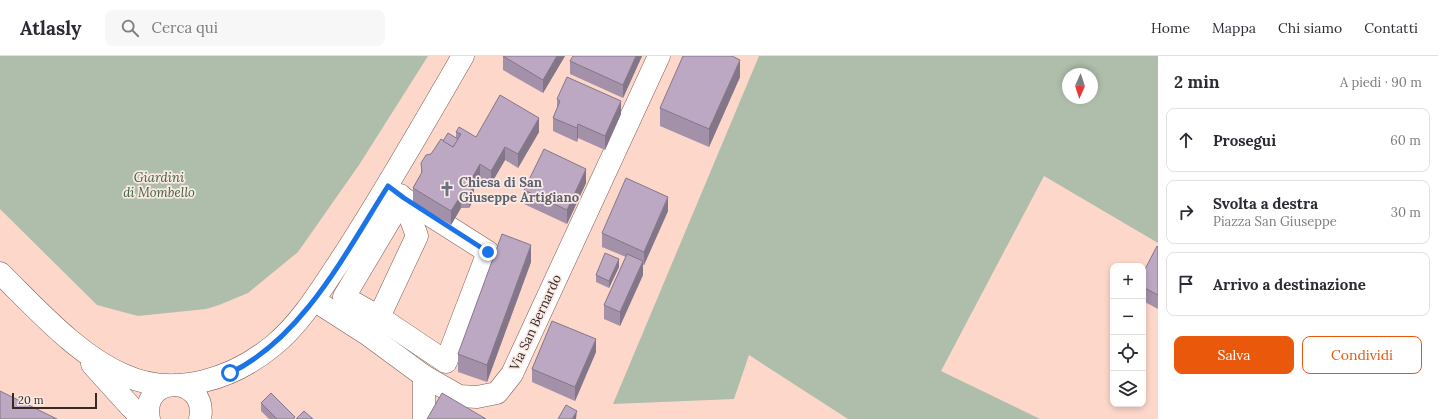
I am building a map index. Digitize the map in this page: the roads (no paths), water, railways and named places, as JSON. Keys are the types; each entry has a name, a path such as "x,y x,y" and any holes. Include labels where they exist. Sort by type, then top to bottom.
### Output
{"street":[{"path":"396,192 488,252 446,362 373,325 344,297 463,56"},
{"name":"Via San Bernardo","path":"314,300 373,325 424,376 459,396 478,397 497,393 512,374 659,56"},
{"path":"73,343 124,376 155,384 208,382 245,366 276,344 314,300 396,192"},
{"path":"373,325 417,236 396,192"},
{"path":"0,273 73,343 143,419"},
{"path":"424,376 424,419"},
{"path":"149,419 148,407 152,396 161,388 173,384 189,389 196,396 201,407 200,419"}],"place":[{"name":"Chiesa di San Giuseppe Artigiano","path":"447,189"}],"park label":[{"name":"Giardini di Mombello","path":"159,184"}]}
